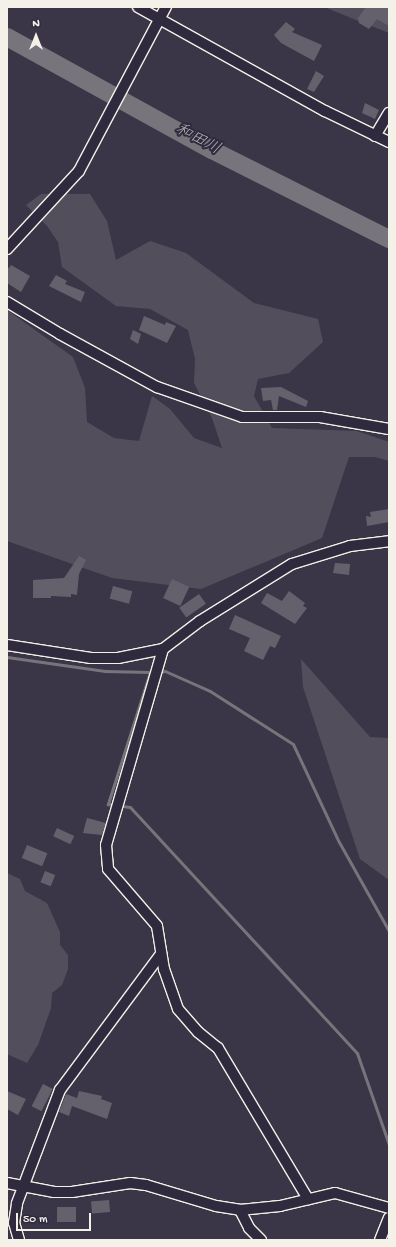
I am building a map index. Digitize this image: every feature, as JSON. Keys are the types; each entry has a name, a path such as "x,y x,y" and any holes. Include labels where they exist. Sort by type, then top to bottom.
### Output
{"street":[{"path":"138,7 325,111 389,142"},
{"path":"7,249 79,171 166,7"},
{"path":"375,136 389,113"},
{"path":"7,302 60,334 157,387 242,417 320,418 389,429"},
{"path":"7,645 91,658 118,658 163,649 200,621 292,564 350,546 389,542"},
{"path":"163,649 106,845 105,857 108,869 116,882 157,926 160,935 161,954 171,992 178,1009 198,1032 218,1048 308,1199"},
{"path":"19,1240 14,1223 21,1187 60,1090 161,954"},
{"path":"7,1183 21,1187 72,1192 130,1183 146,1185 216,1206 240,1210 280,1206 335,1193 389,1208"},
{"path":"240,1210 249,1228 261,1240"},
{"path":"380,1240 389,1218"}],"shaded area":[{"path":"324,7 389,7 389,33 361,22"},
{"path":"41,194 90,194 107,221 116,260 150,241 186,253 254,303 318,319 323,342 289,373 258,379 254,396 272,428 357,431 389,442 389,461 375,457 349,457 322,538 201,589 112,578 7,541 7,310 73,357 85,388 87,422 114,438 139,441 152,396 170,409 194,438 222,448 212,418 194,383 195,359 188,330 150,309 116,306 62,267 58,242 47,226 26,205"},
{"path":"301,659 370,737 389,738 389,880 360,859 303,687"},
{"path":"7,873 20,879 25,891 47,903 60,932 60,945 68,955 68,969 62,985 52,993 51,1008 38,1045 27,1063 7,1054"}],"building":[{"path":"366,7 389,7 389,26 377,19 369,29 359,23 358,18"},
{"path":"286,22 295,29 292,32 322,45 314,61 281,43 274,35"},
{"path":"316,71 324,76 314,92 307,89"},
{"path":"365,103 379,110 375,119 362,113"},
{"path":"11,265 30,276 21,292 7,283 7,267 9,268"},
{"path":"56,275 67,281 65,284 85,292 81,302 49,286"},
{"path":"144,316 165,325 166,322 176,326 167,343 139,330"},
{"path":"133,330 141,334 138,344 130,339"},
{"path":"281,387 308,401 306,407 279,396 277,410 273,410 271,400 263,401 261,388"},
{"path":"389,509 389,522 367,526 366,516 371,517 370,512"},
{"path":"79,556 86,560 79,574 77,595 71,594 71,597 51,596 51,598 33,598 33,580 64,578"},
{"path":"335,563 350,564 349,575 333,573"},
{"path":"172,579 189,587 180,606 163,598"},
{"path":"113,586 132,591 129,604 110,599"},
{"path":"289,591 305,603 303,606 307,608 295,624 261,603 267,593 282,601"},
{"path":"199,594 206,604 186,618 179,608"},
{"path":"235,615 281,636 275,648 270,646 263,660 244,651 250,638 229,629"},
{"path":"87,818 106,823 102,835 83,833"},
{"path":"57,828 74,836 70,844 53,836"},
{"path":"27,845 47,853 42,866 22,858"},
{"path":"45,871 55,875 51,886 41,882"},
{"path":"43,1084 53,1089 41,1111 32,1106"},
{"path":"7,1091 26,1099 18,1115 7,1109"},
{"path":"79,1091 102,1096 101,1099 112,1103 107,1119 72,1106 69,1116 59,1112 66,1094 77,1098"},
{"path":"109,1200 110,1212 92,1214 91,1202"},
{"path":"57,1207 76,1207 76,1222 57,1222"}],"waterway":[{"name":"和田川","path":"7,37 212,150 389,239"},
{"path":"7,657 105,671 150,672"},
{"path":"158,672 165,671 210,691 293,744 339,842 389,931"},
{"path":"150,672 108,804 130,807 357,1053 389,1145"}]}
